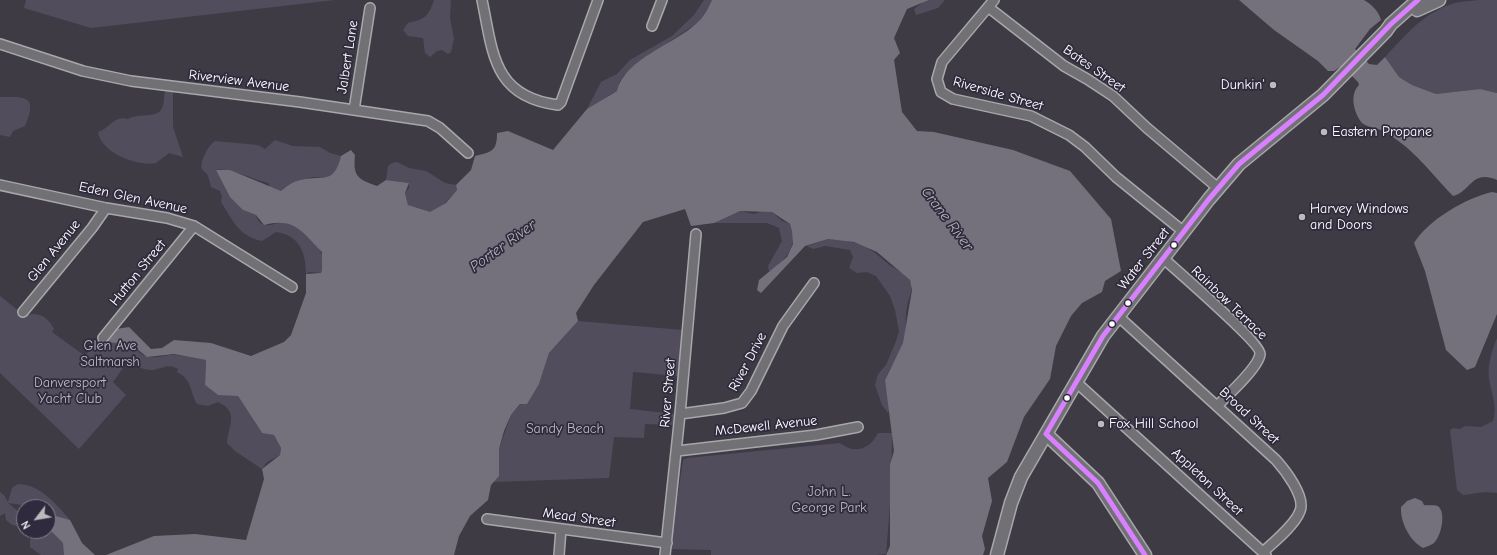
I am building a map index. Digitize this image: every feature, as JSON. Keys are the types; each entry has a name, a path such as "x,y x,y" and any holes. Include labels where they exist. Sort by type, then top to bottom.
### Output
{"main road":[{"name":"Water Street","path":"997,555 1016,490 1026,466 1103,336 1163,258 1218,188 1244,159 1286,127 1336,82 1391,24 1418,5 1428,0"},
{"path":"1418,5 1439,0"},
{"path":"1046,434 1098,483 1145,555"}],"street":[{"path":"482,0 494,55 500,71 508,84 519,92 543,103 558,104 561,102 598,0"},
{"path":"652,26 662,0"},
{"name":"Riverside Street","path":"994,0 942,62 937,79 941,92 952,99 1031,116 1069,136 1085,147 1116,177 1184,232"},
{"name":"Jalbert Lane","path":"354,110 370,8"},
{"name":"Bates Street","path":"988,8 1064,66 1112,96 1147,128 1218,188"},
{"name":"Riverview Avenue","path":"0,44 83,71 131,81 428,121 440,128 468,153"},
{"name":"Eden Glen Avenue","path":"0,184 106,208 167,218 194,226 292,287"},
{"name":"Glen Avenue","path":"23,312 92,228 106,208"},
{"name":"Hutton Street","path":"103,338 194,226"},
{"name":"River Street","path":"665,555 677,450 696,234"},
{"name":"Rainbow Terrace","path":"1163,258 1245,333 1259,350 1260,355 1255,366 1217,406"},
{"name":"River Drive","path":"680,414 724,408 742,403 751,391 783,326 814,283"},
{"name":"Broad Street","path":"1118,316 1217,406 1284,470 1301,502 1301,511 1288,528 1264,554"},
{"name":"Appleton Street","path":"1076,382 1264,554"},
{"name":"McDewell Avenue","path":"677,450 816,436 858,427"},
{"name":"Mead Street","path":"486,519 667,543"},
{"path":"559,555 561,529"}],"green space":[{"path":"26,0 335,0 91,28 24,8"},
{"path":"434,0 451,0 450,18 454,39 451,52 448,54 442,50 437,51 430,57 425,53 423,38 408,36 403,30 408,23 425,17 430,11"},
{"path":"704,0 713,0 698,23 624,75 620,81 618,91 587,109 601,82 617,74 630,60 672,36 694,15"},
{"path":"926,0 945,0 938,8 916,15 914,9"},
{"path":"1497,0 1497,93 1480,89 1436,94 1412,85 1399,77 1385,57 1407,33 1423,19 1442,8 1459,2"},
{"path":"167,88 173,90 173,127 183,157 169,153 156,163 140,163 121,157 106,146 101,140 98,132 119,119 128,119 137,116 155,114 161,110"},
{"path":"0,97 23,98 30,103 29,116 25,126 13,131 10,137 0,135"},
{"path":"275,140 293,146 320,147 330,153 341,156 337,170 327,178 313,177 297,181 281,191 270,187 268,183 241,174 227,170 216,170 243,210 256,215 260,223 269,225 290,222 307,236 322,254 323,265 321,273 309,272 306,274 305,259 300,246 296,241 284,234 276,232 262,241 247,236 233,221 221,202 222,197 220,191 211,187 207,174 202,169 201,166 205,154 215,141 258,145 265,149"},
{"path":"397,162 409,168 426,171 445,183 456,185 457,190 442,206 433,212 428,213 419,211 408,205 405,193 409,188 409,183 386,180 388,166"},
{"path":"740,211 754,214 763,211 772,212 782,221 790,224 793,238 790,250 787,256 772,271 769,271 768,266 782,241 779,228 767,223 714,223"},
{"path":"828,239 853,242 866,247 902,272 910,281 911,291 906,312 906,330 904,339 885,380 890,400 890,408 888,413 882,405 875,385 878,374 886,365 899,331 895,310 890,296 876,276 867,272 857,273 849,268 853,257 850,250 825,246 813,249 807,246"},
{"name":"Danversport Yacht Club","path":"0,296 22,312 44,317 53,326 54,329 52,332 85,356 109,325 141,354 146,356 154,357 175,355 206,360 205,385 218,395 232,394 238,396 261,432 274,435 281,448 280,455 267,462 262,469 235,451 227,443 231,415 225,406 218,402 208,406 197,404 188,382 177,372 178,369 174,367 166,366 153,370 146,370 128,361 113,382 126,395 79,449 0,373"},
{"name":"Sandy Beach","path":"578,321 683,330 678,376 633,372 630,409 675,414 674,425 645,424 644,438 614,437 609,478 493,482 499,475 499,449 511,415 539,384 549,353"},
{"path":"1497,338 1497,493 1485,492 1463,495 1457,490 1450,430 1453,428 1460,429 1465,426 1481,427 1493,421 1495,407 1489,378 1489,367 1491,355"},
{"name":"John L. George Park","path":"878,433 892,433 891,494 886,554 711,555 711,550 670,549 683,460 687,458 840,443 851,449 857,449 871,443"},
{"path":"18,484 26,485 41,491 50,499 16,499 16,504 8,503 16,510 16,526 12,525 6,520 5,513 0,516 0,492 4,495 8,502 12,488"},
{"path":"56,504 70,520 56,517"},
{"path":"56,536 63,543 66,555 41,555 30,547 30,540 56,539"}],"water":[{"path":"712,0 929,0 907,9 894,38 900,53 894,60 902,112 917,131 934,132 1013,150 1070,171 1111,219 1121,271 1105,281 1102,292 1082,303 1071,316 1056,346 1050,379 1024,417 1007,462 988,478 992,501 982,536 985,549 983,555 886,555 890,546 890,465 894,451 885,380 903,343 912,290 910,280 877,252 854,242 828,239 805,246 761,293 757,290 759,280 787,257 793,244 790,224 772,212 740,211 714,223 691,226 685,209 643,222 594,285 576,313 578,321 549,353 539,384 527,404 520,404 511,415 504,431 499,449 499,476 491,485 488,500 470,516 459,536 454,555 106,555 154,536 195,534 246,540 264,479 262,469 280,455 281,448 274,435 262,433 238,396 218,395 205,385 206,360 174,354 147,357 131,344 105,342 116,329 129,327 151,349 162,348 174,340 211,343 251,356 284,342 291,335 306,293 306,274 321,273 322,252 297,228 283,223 264,225 256,215 243,210 230,197 216,170 230,170 281,191 295,182 305,179 325,178 330,176 338,166 341,156 351,150 355,155 356,172 361,179 377,186 386,180 409,183 405,193 408,205 430,212 446,203 457,190 456,185 471,170 475,156 489,152 495,147 497,133 508,131 553,150 587,109 617,91 629,70 640,61 688,31 704,15"},
{"path":"1239,0 1364,0 1367,2 1377,11 1381,20 1370,29 1355,49 1369,64 1377,65 1385,57 1399,77 1412,85 1436,94 1480,89 1497,93 1497,180 1488,177 1476,179 1459,194 1453,196 1405,146 1385,132 1362,123 1355,109 1353,99 1359,85 1358,82 1344,68 1340,67 1334,71 1328,71 1318,61 1274,30"},
{"path":"1492,192 1497,193 1497,314 1475,367 1467,370 1446,350 1425,271 1414,243 1428,226 1448,211 1471,199"},
{"path":"1415,498 1422,501 1424,505 1438,506 1442,515 1441,531 1437,540 1433,544 1423,548 1410,536 1404,525 1401,513 1401,507 1407,501"},
{"path":"56,516 70,520 82,543 95,555 64,555 63,543 56,536"}],"transit line":[{"path":"1145,555 1098,483 1046,434 1103,336 1209,199 1239,164 1323,95 1391,24 1418,0"}],"place":[{"name":"Dunkin'","path":"1273,85"},
{"name":"Eastern Propane","path":"1324,132"},
{"name":"Harvey Windows and Doors","path":"1302,217"},
{"name":"Fox Hill School","path":"1101,424"}],"water label":[{"name":"Crane River","path":"947,219"},
{"name":"Porter River","path":"503,246"}],"park label":[{"name":"Glen Ave Saltmarsh","path":"110,354"}]}
